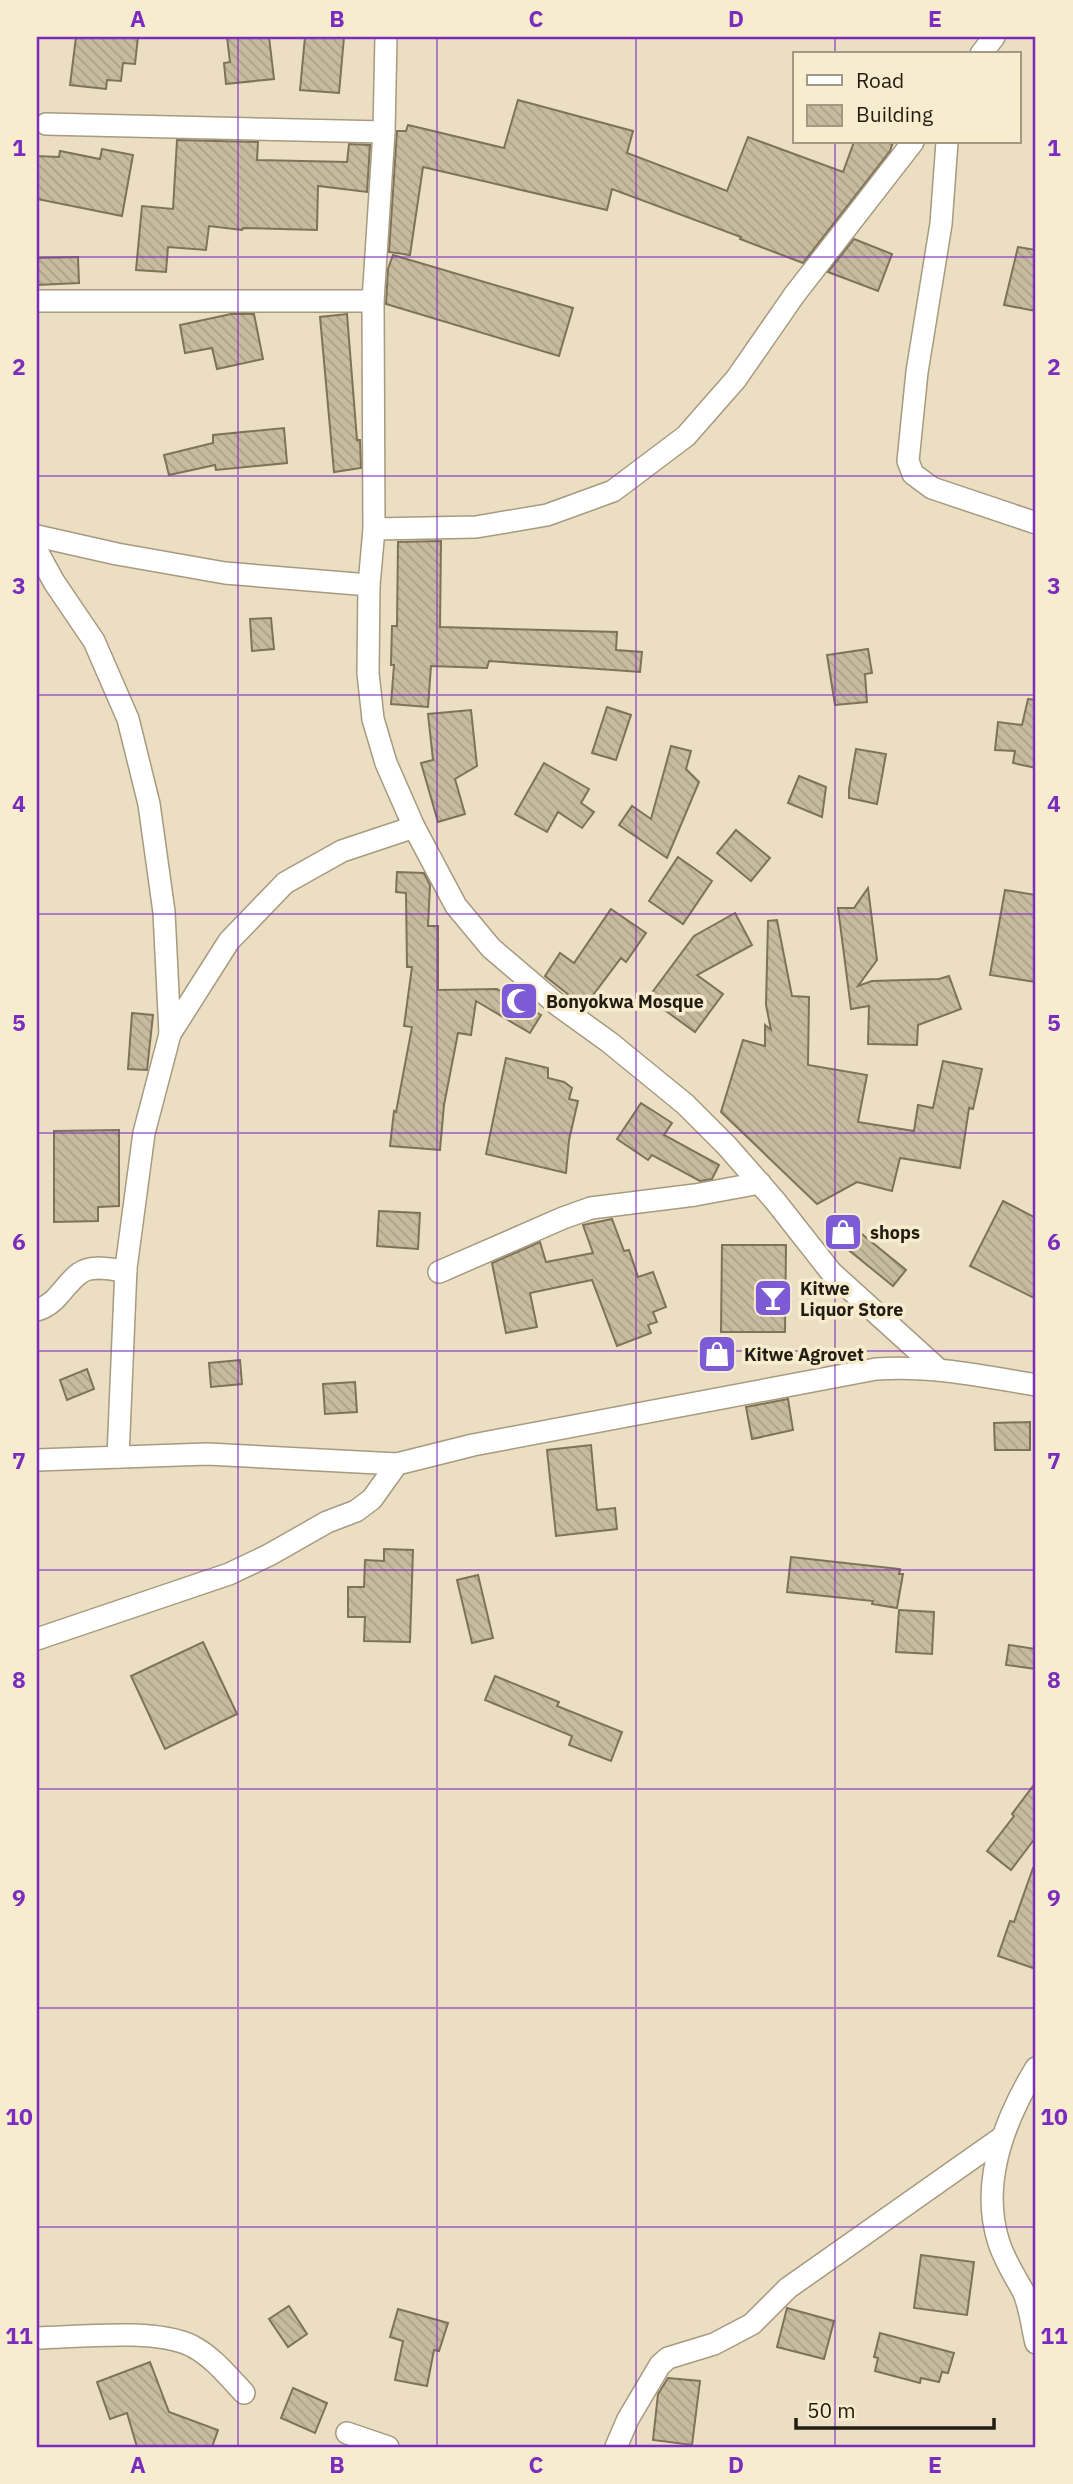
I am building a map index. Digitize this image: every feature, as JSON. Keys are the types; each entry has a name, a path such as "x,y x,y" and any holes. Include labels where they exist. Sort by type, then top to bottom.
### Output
{"street":[{"path":"386,37 384,132 373,301 374,529 369,584 368,673 373,719 386,763 414,827 456,906 491,948 559,1006 609,1042 685,1104 760,1183 831,1272 938,1369"},
{"path":"983,52 994,37"},
{"path":"46,124 384,132"},
{"path":"374,529 476,527 548,515 613,491 686,436 736,379 796,294 911,144"},
{"path":"947,144 941,224 917,373 908,461 913,474 932,488 1036,523"},
{"path":"37,301 373,301"},
{"path":"37,536 117,554 225,573 369,584"},
{"path":"37,551 54,582 94,641 128,719 149,804 164,912 170,1034 144,1133 126,1271 118,1457"},
{"path":"170,1034 229,941 285,883 342,851 414,827"},
{"path":"439,1272 591,1208 695,1195 760,1183"},
{"path":"37,1310 52,1302 81,1272 95,1268 126,1271"},
{"path":"37,1460 207,1454 397,1464 473,1445 876,1369 938,1369 1036,1385"},
{"path":"37,1639 229,1574 259,1560 327,1522 356,1511 372,1499 397,1464"},
{"path":"1036,2068 1016,2101 1001,2138 995,2169 993,2205 998,2240 1010,2272 1024,2293 1036,2343"},
{"path":"616,2447 628,2418 660,2365 668,2358 714,2344 752,2324 788,2288 1001,2138"},
{"path":"37,2338 163,2338 189,2345 205,2354 244,2393"},
{"path":"347,2433 388,2447"}],"building":[{"path":"76,37 138,37 135,64 123,63 121,81 107,80 106,89 70,85"},
{"path":"227,37 269,37 274,79 226,84 224,63 230,62"},
{"path":"305,37 344,37 339,93 300,90"},
{"path":"518,100 633,131 627,153 727,191 748,137 843,172 853,144 892,144 890,151 803,263 612,189 607,210 423,167 410,255 389,252 397,131 406,131 408,125 504,148"},
{"path":"177,140 258,142 257,160 347,162 349,144 370,145 367,192 318,186 317,230 242,230 209,226 206,250 168,247 166,272 136,270 142,206 173,209"},
{"path":"102,149 133,155 122,216 37,199 37,156 59,157 60,151 100,159"},
{"path":"854,239 892,254 878,291 828,272"},
{"path":"1018,247 1036,250 1036,311 1004,305"},
{"path":"393,255 573,308 559,356 386,304 388,269"},
{"path":"78,257 79,283 37,285 37,258"},
{"path":"231,314 254,314 263,359 217,369 212,348 185,353 180,325"},
{"path":"347,314 361,468 334,472 320,317"},
{"path":"284,428 287,463 216,470 215,465 169,475 164,455 213,443 213,435"},
{"path":"441,541 440,627 617,632 616,650 642,652 640,672 489,661 487,668 431,666 428,707 391,704 394,665 391,665 392,626 397,626 398,542"},
{"path":"271,618 274,649 252,651 250,619"},
{"path":"868,649 872,673 865,674 867,702 835,705 827,655"},
{"path":"1028,699 1036,700 1036,768 1013,763 1015,751 995,750 998,722 1022,725"},
{"path":"607,707 631,715 616,760 592,753"},
{"path":"471,710 477,766 455,779 465,814 438,822 421,763 433,760 428,714"},
{"path":"671,746 691,751 686,769 699,782 667,858 619,825 632,806 651,819"},
{"path":"856,749 886,754 877,804 849,798"},
{"path":"544,763 589,789 581,803 594,812 582,828 558,812 547,832 515,814"},
{"path":"799,776 826,787 822,817 788,803"},
{"path":"736,830 770,858 751,881 717,853"},
{"path":"678,857 712,881 683,924 649,901"},
{"path":"397,872 424,873 430,885 428,926 438,926 438,990 497,989 541,1015 530,1033 476,1001 471,1035 458,1033 444,1105 440,1150 390,1146 394,1111 396,1112 412,1027 404,1026 412,967 407,967 406,893 396,892"},
{"path":"868,888 877,960 858,986 872,981 939,979 949,976 961,1009 918,1025 917,1045 868,1044 869,1006 851,1009 838,908 854,908"},
{"path":"1005,890 1036,895 1036,982 990,975"},
{"path":"611,909 646,933 626,962 621,958 584,1007 545,976 560,953 574,963"},
{"path":"735,913 752,945 697,975 723,994 695,1032 648,998 694,936"},
{"path":"777,920 792,996 809,997 808,1065 867,1075 858,1122 914,1131 918,1105 933,1108 943,1061 982,1069 973,1109 969,1108 960,1168 900,1158 892,1191 857,1182 817,1204 721,1112 743,1040 765,1046 765,1025 771,1030 766,1005 768,921"},
{"path":"132,1013 153,1015 147,1070 128,1069"},
{"path":"506,1058 548,1068 548,1078 564,1082 572,1088 569,1099 578,1101 569,1140 566,1173 486,1154"},
{"path":"641,1103 672,1123 664,1135 719,1165 712,1179 700,1181 652,1155 648,1160 617,1139"},
{"path":"119,1130 119,1206 98,1207 98,1221 54,1222 54,1131"},
{"path":"1003,1201 1036,1218 1036,1299 970,1266"},
{"path":"379,1211 420,1213 418,1249 377,1246"},
{"path":"612,1219 624,1251 629,1250 638,1277 653,1272 666,1307 653,1312 657,1322 648,1325 651,1333 617,1346 592,1280 530,1293 537,1327 506,1333 492,1263 540,1242 546,1262 593,1253 583,1225"},
{"path":"847,1222 906,1270 893,1286 835,1239"},
{"path":"722,1245 786,1245 785,1332 721,1332"},
{"path":"240,1360 242,1384 211,1387 209,1363"},
{"path":"87,1369 94,1389 67,1400 60,1380"},
{"path":"355,1382 357,1412 325,1414 323,1384"},
{"path":"788,1399 793,1430 752,1439 746,1407"},
{"path":"1030,1422 1030,1450 995,1450 994,1423"},
{"path":"591,1445 597,1510 615,1508 617,1529 556,1536 547,1450"},
{"path":"384,1549 413,1550 410,1642 364,1641 365,1617 348,1617 348,1587 364,1587 365,1560 384,1561"},
{"path":"791,1557 900,1569 899,1574 903,1574 897,1608 872,1604 873,1601 787,1592"},
{"path":"478,1575 493,1638 472,1643 457,1580"},
{"path":"899,1610 934,1612 932,1654 896,1652"},
{"path":"203,1642 237,1714 165,1749 131,1676"},
{"path":"1009,1645 1036,1649 1036,1669 1006,1665"},
{"path":"495,1676 559,1702 557,1706 622,1732 611,1761 569,1745 572,1736 485,1700"},
{"path":"1036,1782 1036,1837 1011,1870 987,1851"},
{"path":"1033,1868 1036,1869 1036,1969 998,1956 1010,1921 1014,1922"},
{"path":"921,2255 974,2262 967,2315 914,2308"},
{"path":"289,2306 307,2334 288,2347 269,2319"},
{"path":"787,2308 834,2321 824,2359 777,2347"},
{"path":"398,2309 448,2323 439,2351 434,2350 427,2386 395,2380 403,2341 390,2337"},
{"path":"880,2333 954,2353 948,2373 942,2372 939,2382 921,2378 920,2383 875,2371 878,2358 874,2357"},
{"path":"150,2362 169,2412 218,2430 212,2447 137,2447 127,2413 110,2419 97,2382"},
{"path":"668,2378 700,2381 692,2445 653,2440 658,2394"},
{"path":"293,2388 327,2403 315,2433 281,2418"}],"place":[{"name":"Bonyokwa Mosque","path":"519,1001"},
{"name":"shops","path":"843,1232"},
{"name":"Kitwe Liquor Store","path":"773,1298"},
{"name":"Kitwe Agrovet","path":"717,1354"}]}
